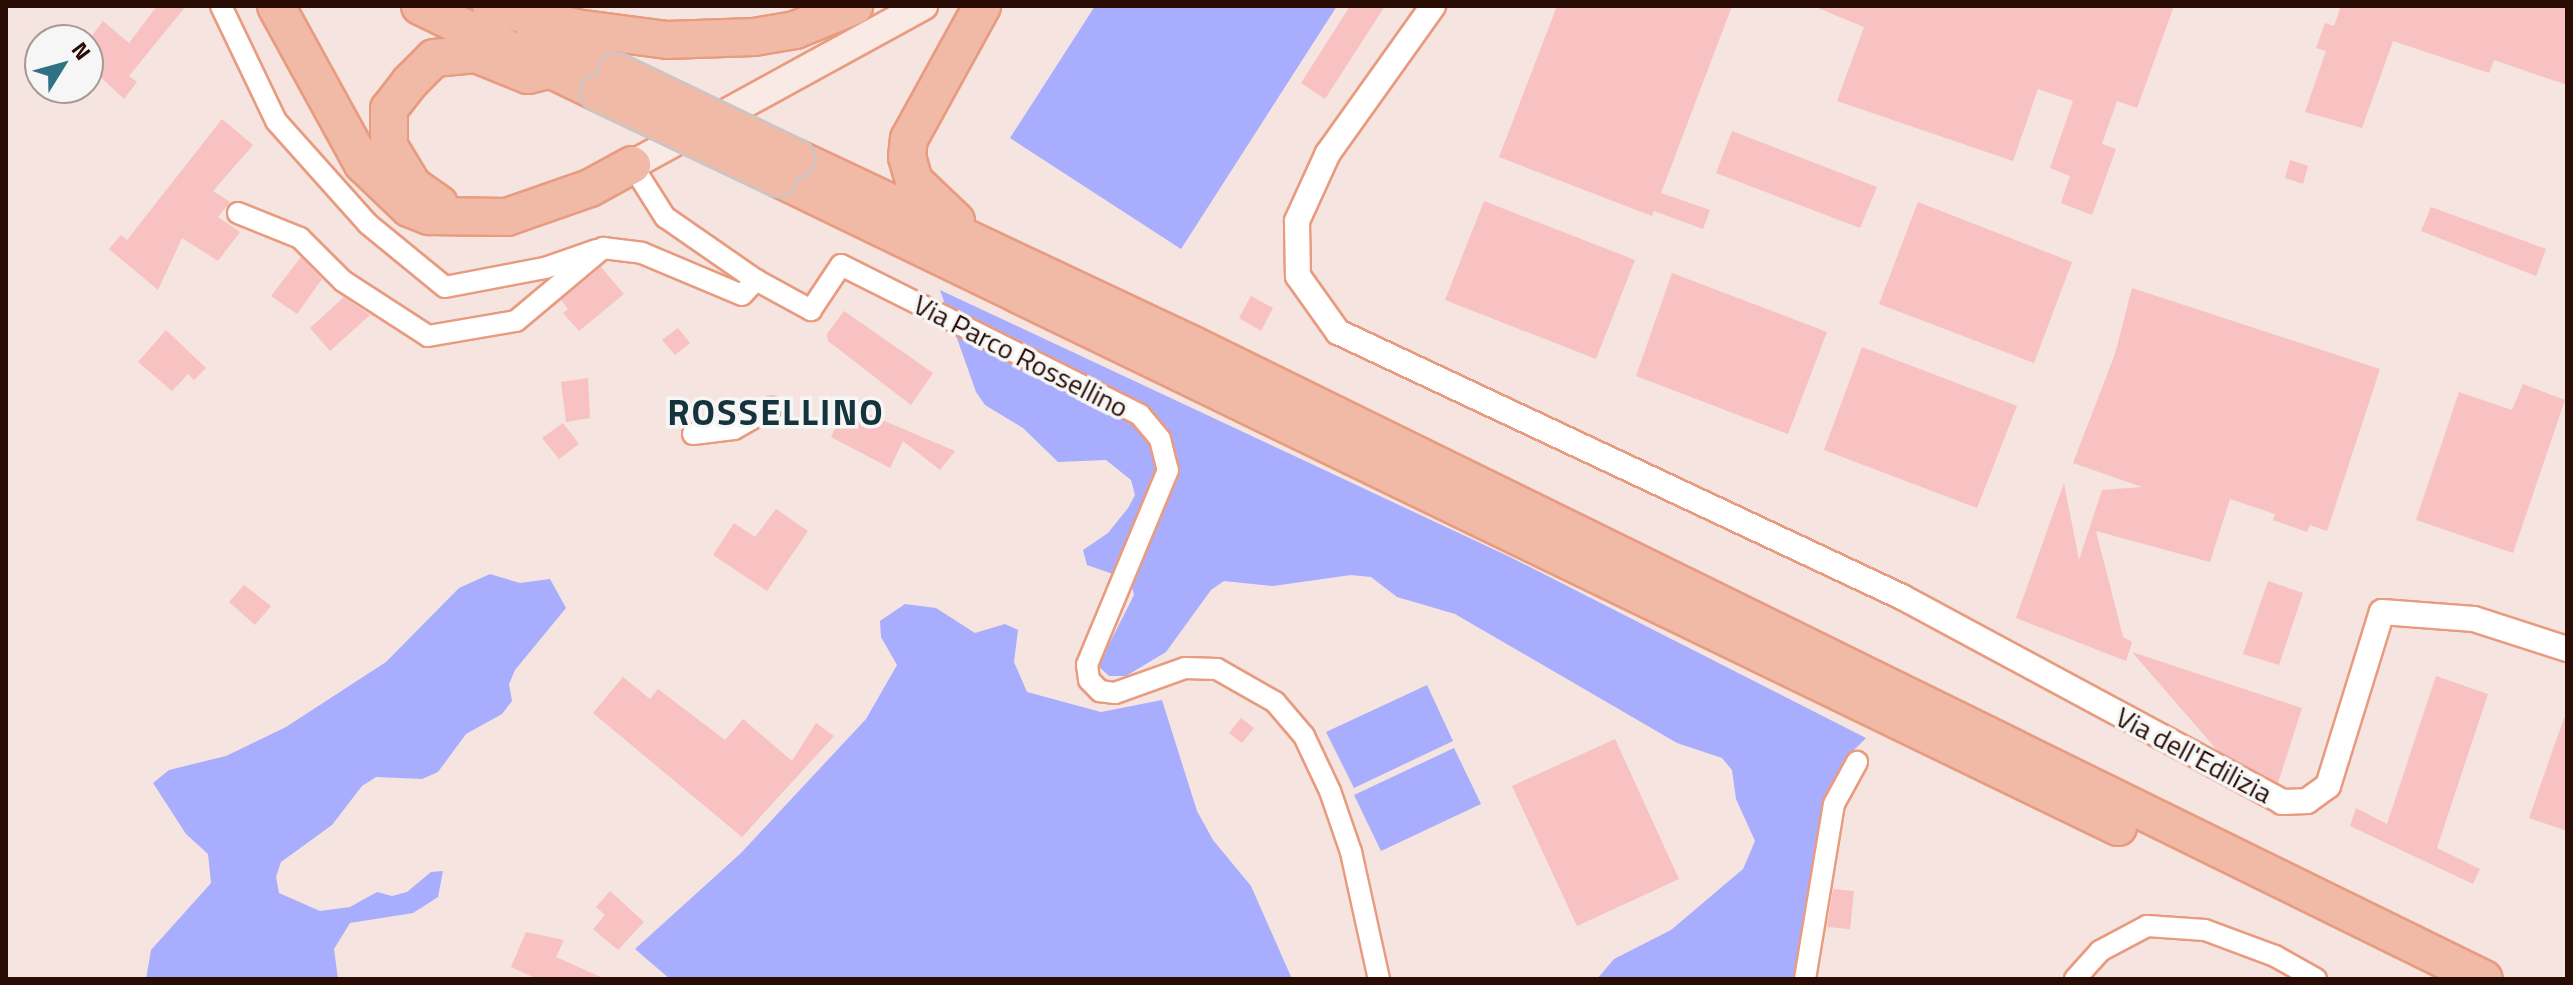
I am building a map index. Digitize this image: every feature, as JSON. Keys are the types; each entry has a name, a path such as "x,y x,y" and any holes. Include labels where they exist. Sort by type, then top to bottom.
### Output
{"highway":[{"path":"276,6 363,164 409,208 456,217 507,217 590,188 632,165"},
{"path":"420,6 548,70 608,83"},
{"path":"481,6 608,83 787,168 2429,979"},
{"path":"491,6 576,28 667,40 754,37 795,30 854,6"},
{"path":"982,6 918,115 907,157 914,181 938,209 1017,261"},
{"path":"456,217 413,186 389,146 389,109 434,58 476,54 528,75 548,70"},
{"path":"787,168 1017,261 2484,979"}],"main road":[{"path":"853,42 897,6"},
{"path":"632,165 923,6"}],"street":[{"path":"221,6 276,121 368,224 445,287 545,268 603,248 642,253 742,295 756,280 665,217 632,165"},
{"name":"Via dell'Edilizia","path":"1433,6 1328,153 1297,221 1298,276 1338,332 1902,597 2282,802 2307,801 2328,786 2382,612 2474,619 2567,649"},
{"path":"238,213 300,238 343,281 428,336 516,321 603,248"},
{"name":"Via Parco Rossellino","path":"756,280 811,310 841,265 1140,415 1160,439 1168,470 1089,658 1089,680 1100,691 1115,693 1185,668 1217,669 1275,702 1304,736 1330,791 1351,852 1379,979"},
{"path":"693,434 734,429 771,408"},
{"path":"1805,979 1834,804 1857,762"},
{"path":"2075,979 2100,951 2147,926 2205,930 2275,956 2316,979"}],"shaded area":[{"path":"1095,6 1337,6 1181,249 1010,138"},
{"path":"940,290 1510,557 1866,738 1843,761 1823,804 1794,979 1597,979 1614,959 1671,930 1743,869 1755,841 1736,799 1732,770 1722,758 1677,743 1455,614 1397,597 1371,577 1351,575 1273,586 1224,581 1211,590 1166,652 1126,676 1109,676 1098,666 1134,595 1130,580 1087,565 1083,550 1108,533 1128,508 1135,495 1131,480 1106,460 1058,462 1023,428 985,405 976,392"},
{"path":"490,574 520,583 550,579 566,608 515,670 509,684 512,701 502,714 466,734 438,772 422,779 376,777 362,786 332,825 281,862 276,877 279,893 320,911 350,907 377,892 392,896 407,892 431,872 443,871 438,897 413,913 350,923 334,949 338,979 146,979 151,950 211,883 208,854 186,834 153,783 169,770 226,756 286,727 386,662 459,588"},
{"path":"905,604 936,608 975,633 1005,624 1018,630 1014,662 1027,692 1101,712 1162,700 1197,811 1213,840 1251,886 1292,979 670,979 635,949 741,853 866,719 897,665 881,637 880,621"},
{"path":"1427,685 1453,741 1354,788 1326,732"},
{"path":"1454,748 1481,804 1381,851 1354,795"}],"building":[{"path":"157,6 186,6 129,76 137,82 124,99 104,80 103,21 129,43"},
{"path":"1350,6 1385,6 1325,99 1301,83"},
{"path":"1557,6 1732,6 1661,193 1710,210 1703,229 1654,211 1652,216 1499,157"},
{"path":"1813,6 2174,6 2137,108 2117,101 2102,144 2116,149 2092,215 2061,203 2070,176 2050,168 2073,101 2038,89 2013,161 1837,101 1864,27"},
{"path":"2341,6 2567,6 2567,85 2494,60 2489,73 2393,41 2362,128 2305,112 2326,51 2316,48 2325,23 2334,26"},
{"path":"222,119 253,145 213,191 230,202 218,217 240,232 218,261 182,238 158,290 109,249 121,235 127,240"},
{"path":"1732,131 1877,187 1860,228 1716,173"},
{"path":"2290,160 2308,166 2303,184 2285,178"},
{"path":"1484,201 1635,260 1596,359 1445,300"},
{"path":"1918,202 2072,262 2034,363 1879,304"},
{"path":"2431,207 2546,249 2536,276 2421,231"},
{"path":"301,257 322,279 297,314 271,296"},
{"path":"601,267 624,294 579,331 563,313 568,309 561,300"},
{"path":"1672,273 1827,332 1788,434 1636,376"},
{"path":"2132,288 2380,369 2327,531 2310,525 2307,532 2273,520 2275,514 2230,499 2210,562 2096,531 2123,637 2132,642 2126,661 2016,618 2064,483 2079,560 2102,490 2142,487 2073,463 2115,354"},
{"path":"1251,296 1273,308 1261,331 1239,318"},
{"path":"344,297 370,315 330,351 310,328"},
{"path":"844,311 933,373 911,405 828,341 827,334"},
{"path":"678,328 690,343 675,355 662,340"},
{"path":"166,330 206,368 194,380 188,374 172,391 138,362"},
{"path":"1862,347 2017,406 1977,508 1824,450"},
{"path":"588,378 590,418 566,422 561,382"},
{"path":"2523,384 2565,400 2513,553 2416,520 2459,392 2512,410"},
{"path":"846,405 955,451 940,470 903,441 890,468 831,437"},
{"path":"563,423 579,444 559,459 542,438"},
{"path":"776,509 808,531 767,591 713,555 734,523 755,537"},
{"path":"2268,581 2303,593 2279,665 2243,654"},
{"path":"244,585 271,606 255,625 229,602"},
{"path":"2132,652 2302,708 2278,783 2217,750"},
{"path":"2436,676 2488,694 2437,848 2480,869 2473,884 2350,826 2356,808 2387,824"},
{"path":"623,677 650,699 658,689 725,740 743,719 792,761 816,723 834,736 742,837 593,713"},
{"path":"1241,718 1254,728 1242,743 1229,733"},
{"path":"2564,718 2567,718 2567,831 2529,818"},
{"path":"1615,739 1679,879 1577,926 1512,786"},
{"path":"1833,889 1854,891 1850,929 1827,927"},
{"path":"610,891 644,922 618,950 593,929 605,915 596,907"},
{"path":"526,932 564,940 556,957 605,979 537,979 511,967"}],"district":[{"name":"ROSSELLINO","path":"776,412"}]}
